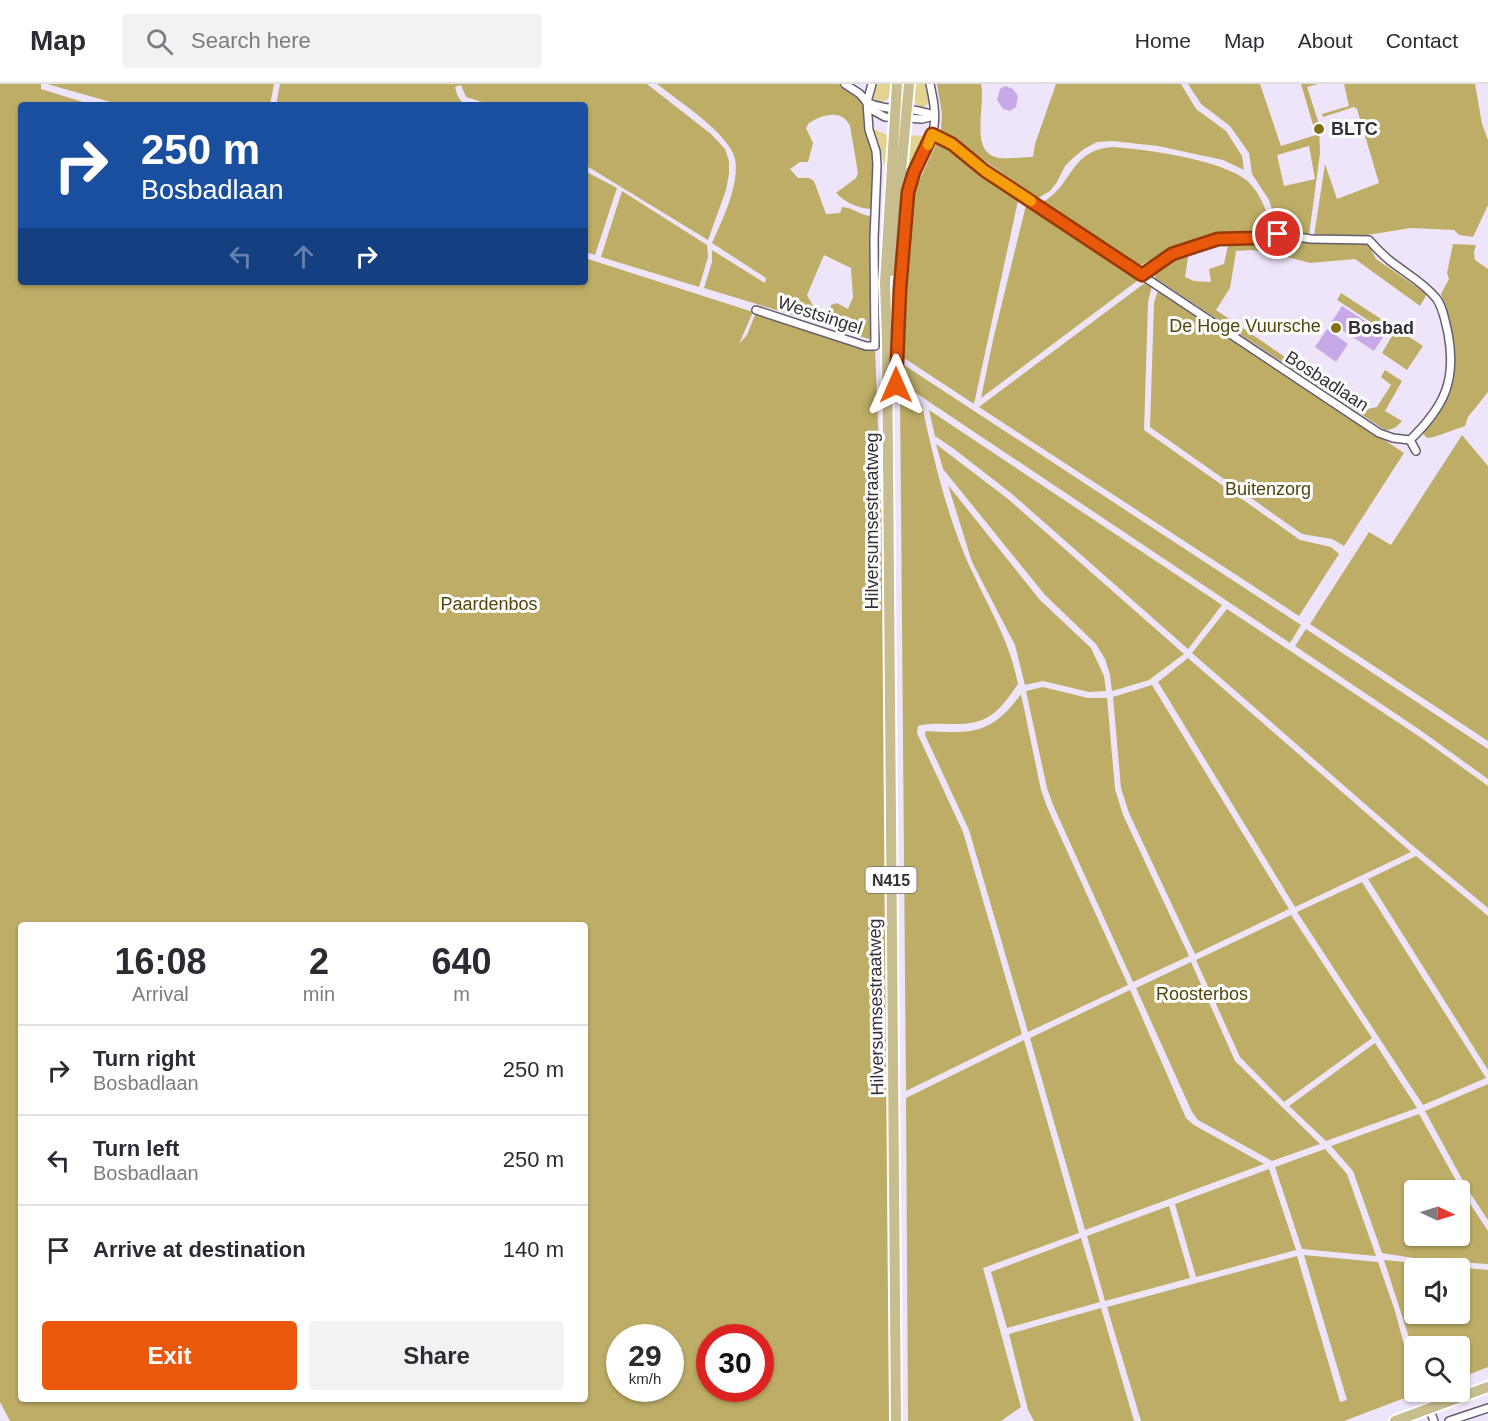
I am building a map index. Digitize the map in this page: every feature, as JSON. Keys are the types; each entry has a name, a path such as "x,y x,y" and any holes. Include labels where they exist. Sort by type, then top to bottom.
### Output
{"main road":[{"name":"Hilversumsestraatweg","path":"896,1421 885,273 897,84"},
{"name":"Hilversumsestraatweg","path":"887,340 909,84"},
{"path":"1395,1421 1488,1387"}],"street":[{"path":"845,84 867,102 894,113 927,119 934,116"},
{"path":"867,102 872,84"},
{"path":"897,395 896,346 908,192 914,172 932,134 934,116 930,84"},
{"name":"Westsingel","path":"756,310 866,346 875,346 874,239 877,165 876,151 869,130 867,102"},
{"name":"Bosbadlaan","path":"932,134 952,144 985,171 1379,433 1410,441"},
{"path":"1142,275 1172,254 1218,239 1254,238 1278,234 1311,239 1369,240 1389,260 1419,280 1438,300 1445,317 1451,349 1448,387 1434,415 1410,441 1416,451"},
{"path":"1429,1408 1434,1421"},
{"path":"1449,1421 1488,1408"}],"shaded area":[{"path":"877,84 895,84 891,96 881,102 873,98"},
{"path":"913,84 927,84 929,102 924,107 915,102"},
{"path":"1005,86 1013,89 1018,96 1016,107 1010,111 1003,109 997,100 1000,89"},
{"path":"874,129 889,136 886,170"},
{"path":"908,135 926,136 928,141 910,179 904,205 894,326 894,383 891,382 891,312"},
{"path":"1342,306 1385,334 1374,351 1331,323"},
{"path":"1327,329 1348,344 1336,362 1315,347"}],"green space":[{"name":"Paardenbos","path":"0,84 41,84 41,89 83,102 18,102 18,285 588,285 588,259 753,312 739,344 747,335 755,315 875,349 886,625 893,1421 10,1421 0,1402"},
{"path":"47,84 274,84 271,102 110,102"},
{"path":"280,84 647,84 711,134 725,149 729,161 729,174 726,190 708,240 588,167 588,102 482,102 466,97 461,85 455,87 463,102 277,102"},
{"path":"657,84 839,84 865,103 875,166 873,209 853,205 836,193 856,178 858,173 850,126 842,117 825,116 809,123 806,128 813,143 808,162 800,162 790,169 798,178 809,178 814,181 826,214 840,213 842,207 873,216 875,341 828,326 831,305 837,303 848,309 853,297 851,268 824,255 807,295 815,309 812,321 704,288 712,262 712,250 765,283 766,278 712,243 733,191 736,169 731,149 714,129"},
{"path":"937,84 981,84 980,128 984,148 990,155 1008,158 1033,157 1035,144 1056,84 1181,84 1196,109 1226,131 1242,156 1244,170 1223,160 1158,146 1112,141 1097,142 1073,158 1065,166 1050,191 1038,198 941,130 942,114"},
{"path":"1188,84 1260,84 1281,146 1316,135 1301,84 1318,84 1307,87 1319,124 1320,153 1309,235 1277,226 1269,200 1252,174 1249,153 1230,126 1201,104","holes":["1309,146 1315,179 1284,186 1277,155"]},
{"path":"1344,84 1475,84 1482,124 1488,140 1488,205 1473,237 1459,235 1454,230 1411,228 1367,235 1314,236 1325,164 1337,199 1379,183 1357,109 1354,107 1323,117 1322,114 1349,106"},
{"path":"937,142 960,153 1019,196 974,404 901,356 902,311 911,209 914,192"},
{"path":"1112,147 1198,160 1242,177 1257,193 1271,228 1256,234 1216,236 1199,240 1139,266 1043,202 1061,186 1079,161 1098,150"},
{"path":"588,173 617,188 595,255 588,253"},
{"path":"622,191 707,245 708,257 699,287 601,257"},
{"path":"1027,201 1141,278 981,398 993,340"},
{"path":"1277,238 1319,244 1367,242 1376,259 1427,294 1420,306 1355,259 1310,263 1252,250 1236,251 1230,288 1216,310 1363,410 1377,407 1391,385 1381,377 1385,370 1402,381 1385,411 1402,421 1395,428 1385,430 1155,278 1156,268 1173,257 1189,251 1185,277 1194,281 1211,282 1209,269 1224,264 1229,241"},
{"path":"1453,244 1476,245 1475,260 1488,269 1488,392 1468,417 1465,426 1427,438 1423,434 1442,407 1452,378 1455,346 1441,294 1449,279 1447,273"},
{"path":"1146,282 1152,286 1148,302 1144,430 1300,540 1331,547 1339,554 1299,616 979,407"},
{"name":"Buitenzorg","path":"1158,290 1404,453 1344,546 1332,539 1302,534 1150,427 1154,303"},
{"path":"1341,293 1423,346 1407,370 1382,353 1392,336 1337,300"},
{"path":"901,363 1301,625 1290,643 901,383"},
{"path":"900,391 922,405 935,462 952,520 965,556 1009,650 1018,684 998,710 983,719 964,724 922,725 918,726 917,733 963,832 1022,1034 906,1091"},
{"path":"929,410 1222,605 1188,649 1012,494 935,436"},
{"path":"1462,435 1488,466 1488,741 1310,624 1369,532 1391,545"},
{"path":"936,444 1008,499 1184,654 1149,680 1112,691 1105,659 1096,644 1045,595 943,469"},
{"path":"948,485 1040,600 1091,648 1104,676 1106,691 1089,692 1043,681 1025,685 1015,645 972,562"},
{"path":"1227,609 1420,737 1488,786 1488,908 1412,845 1192,653"},
{"path":"1306,629 1488,749 1488,779 1295,646"},
{"path":"1188,658 1411,852 1295,907 1158,682"},
{"path":"1152,685 1289,909 1195,954 1129,813 1121,788 1113,697"},
{"path":"1043,687 1088,698 1107,698 1115,789 1123,815 1189,956 1133,982 1047,788 1026,691"},
{"path":"1021,694 1041,790 1047,807 1128,985 1028,1032 969,830 925,735 926,731 957,732 980,729 1001,717"},
{"path":"1416,856 1488,916 1488,1070 1368,879"},
{"path":"1362,882 1486,1078 1423,1105 1297,912"},
{"path":"1291,915 1372,1038 1284,1102 1240,1057 1196,960"},
{"name":"Roosterbos","path":"1191,962 1235,1061 1320,1144 1272,1161 1198,1120 1192,1112 1136,988"},
{"path":"1130,990 1186,1118 1194,1125 1264,1164 1085,1230 1030,1038"},
{"path":"1024,1040 1079,1233 983,1268 1021,1407 1001,1421 908,1421 906,1098"},
{"path":"1375,1043 1417,1108 1326,1141 1289,1106"},
{"path":"1488,1084 1488,1220 1470,1193 1470,1180 1463,1180 1425,1111"},
{"path":"1419,1114 1456,1180 1404,1180 1404,1246 1470,1246 1470,1204 1488,1231 1488,1264 1470,1263 1470,1258 1413,1258 1382,1253 1353,1171 1331,1146"},
{"path":"1325,1149 1347,1174 1376,1256 1302,1249 1275,1167"},
{"path":"1269,1169 1296,1250 1196,1277 1175,1204"},
{"path":"1169,1206 1190,1278 1105,1301 1087,1236"},
{"path":"1081,1238 1100,1302 1007,1328 991,1272"},
{"path":"1304,1255 1378,1262 1404,1345 1404,1398 1344,1421 1141,1421 1107,1307 1297,1256 1340,1402 1347,1400"},
{"path":"1384,1260 1404,1262 1404,1322"},
{"path":"1470,1268 1488,1270 1488,1367 1470,1374 1470,1336 1409,1336 1405,1324 1470,1324"},
{"path":"1101,1308 1134,1421 1034,1421 1028,1410 1009,1334"}],"slow traffic":[{"path":"928,145 932,134 952,144 985,171 1031,201"}],"place":[{"name":"BLTC","path":"1319,129"},
{"name":"Bosbad","path":"1336,328"}],"route":[{"path":"896,385 900,289 908,192 914,172 932,134 952,144 985,171 1142,275 1172,254 1218,239 1254,238 1278,234"}],"park label":[{"name":"De Hoge Vuursche","path":"1245,326"}]}
